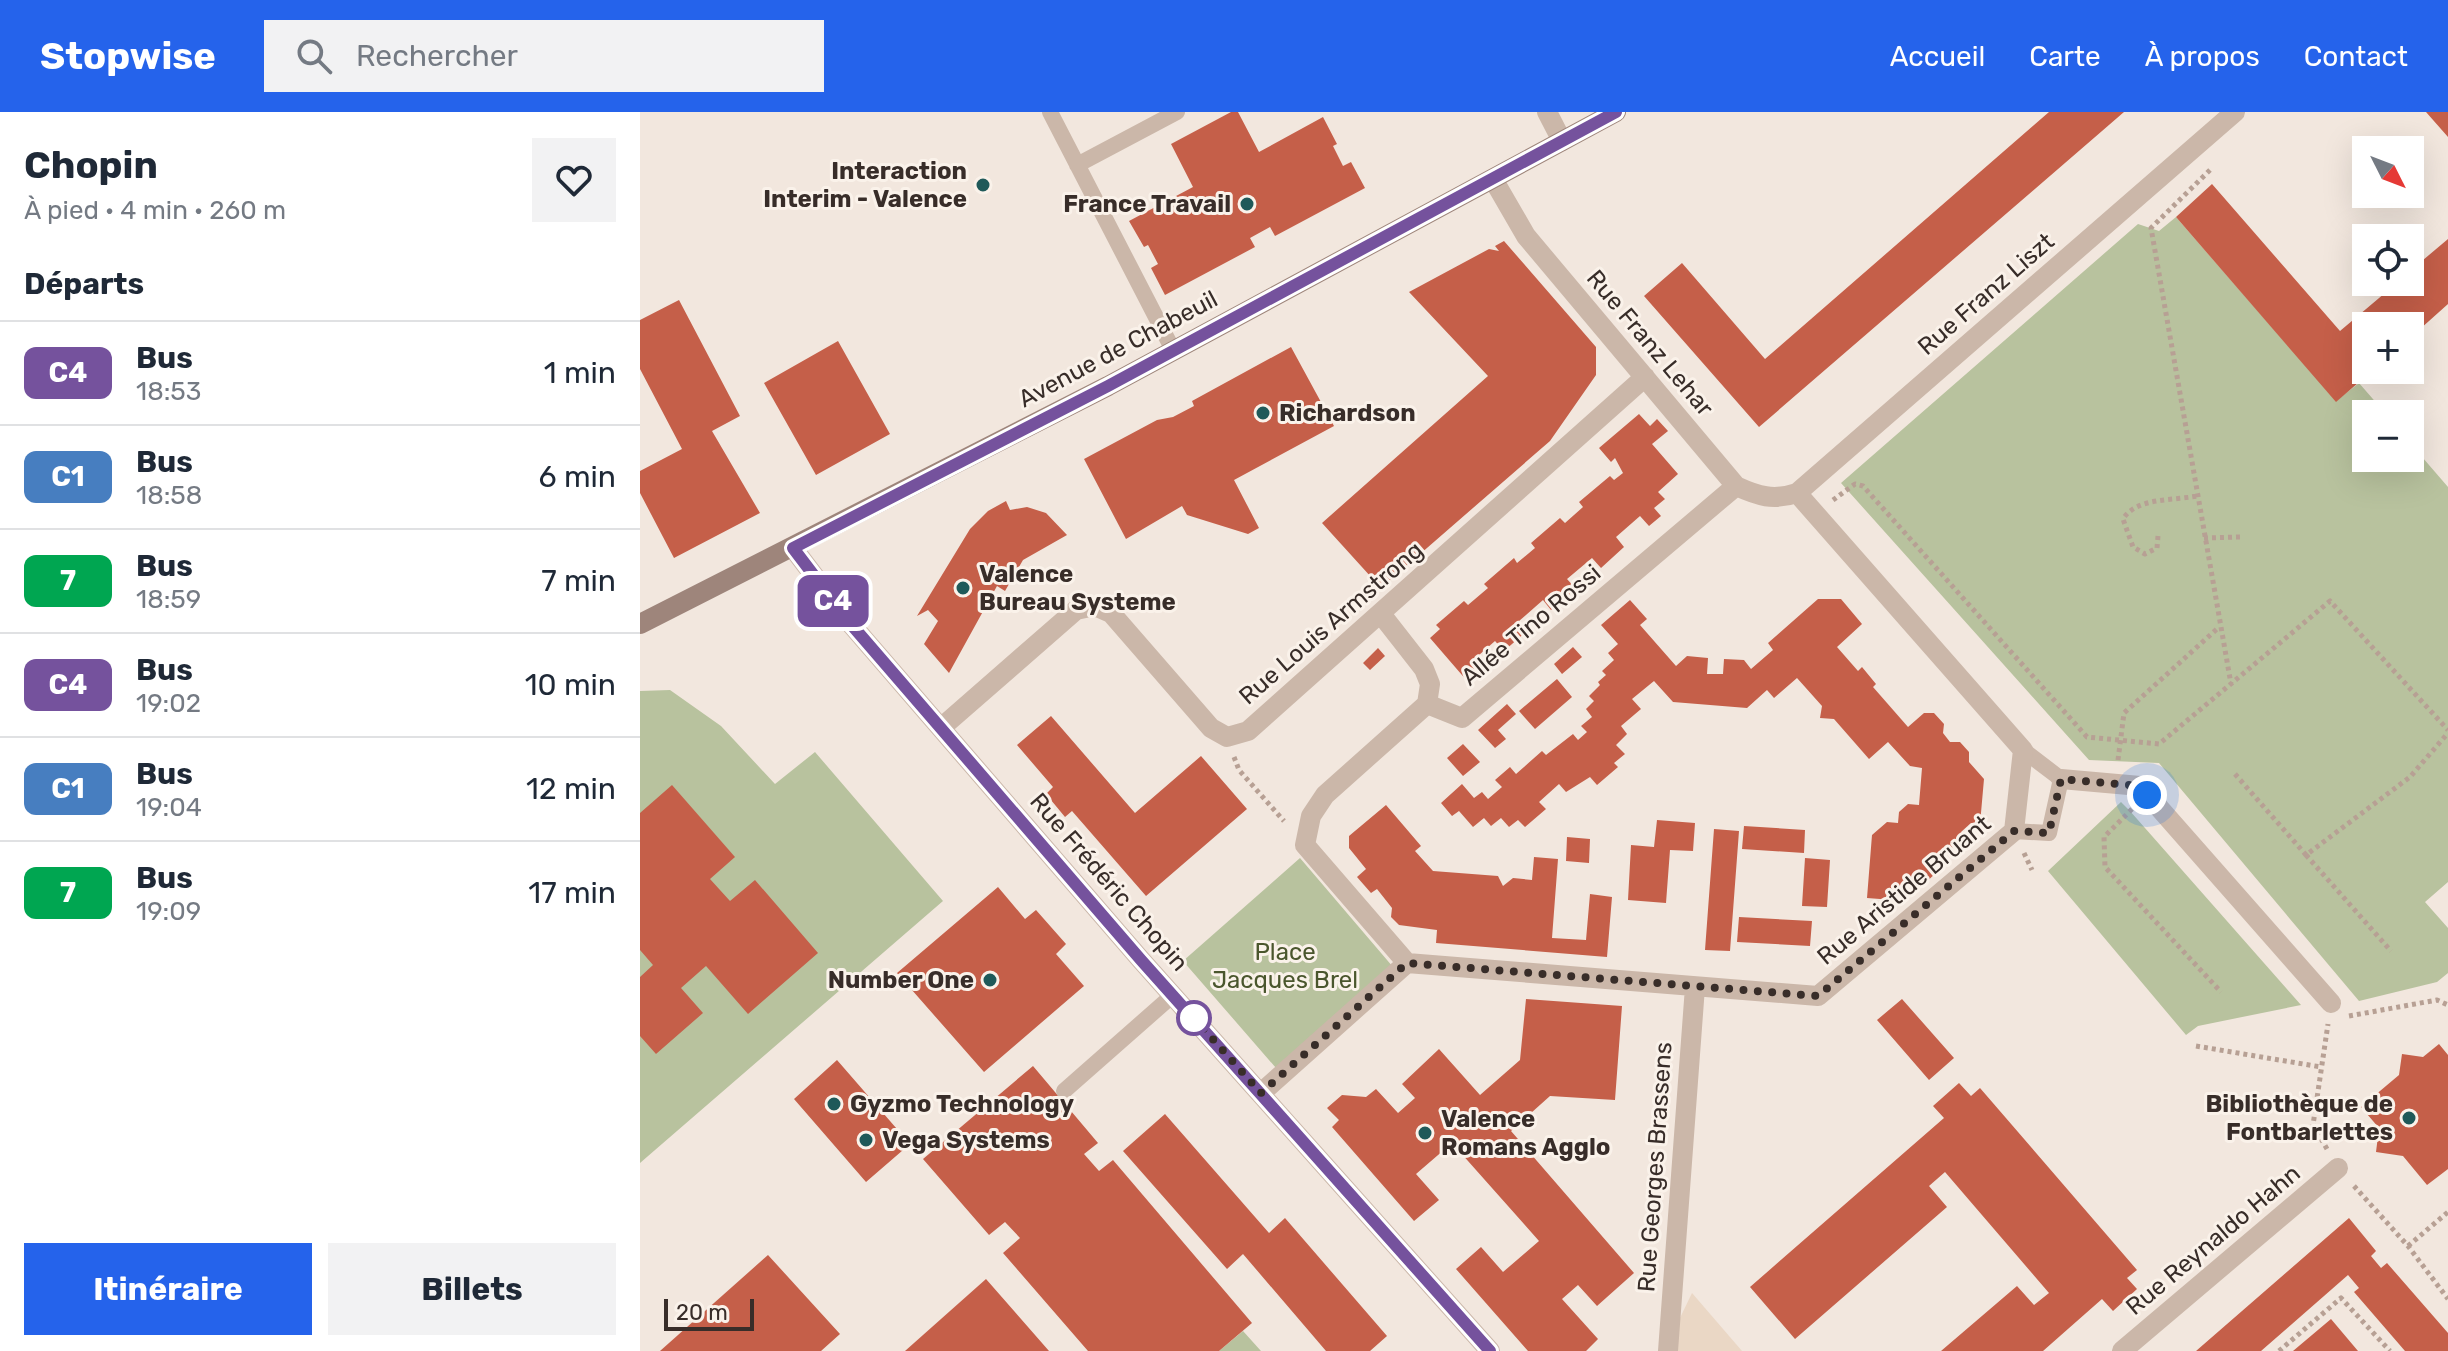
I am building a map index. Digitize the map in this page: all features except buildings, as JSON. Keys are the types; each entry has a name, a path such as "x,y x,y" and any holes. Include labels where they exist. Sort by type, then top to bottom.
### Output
{"main road":[{"name":"Avenue de Chabeuil","path":"640,624 1173,350 1616,112"}],"street":[{"path":"1547,112 1562,141"},
{"path":"2208,112 2209,134"},
{"name":"Rue Franz Liszt","path":"1797,493 2235,112"},
{"name":"Rue Franz Lehar","path":"1493,179 1526,236 1736,486"},
{"name":"Rue Louis Armstrong","path":"1227,737 1248,731 1645,377"},
{"path":"1736,486 1759,496 1779,499 1797,493 2023,750"},
{"name":"Allée Tino Rossi","path":"1427,704 1462,718 1736,486"},
{"name":"Rue Frédéric Chopin","path":"793,548 850,623 1173,995 1490,1351"},
{"path":"942,727 1076,610 1095,606 1111,613 1211,728 1227,737"},
{"path":"1261,1093 1407,963 1305,845 1311,816 1325,795 1427,704 1430,684 1424,669 1381,614"},
{"name":"Rue Aristide Bruant","path":"1407,963 1818,996 2014,831 2023,750"},
{"path":"2061,779 2140,786 2337,1010"},
{"name":"Rue Georges Brassens","path":"1668,1351 1695,987"},
{"name":"Rue Reynaldo Hahn","path":"2122,1351 2338,1168"}],"lane":[{"path":"1050,112 1173,350"},
{"path":"1077,165 1177,112"},
{"path":"2014,831 2049,833 2061,779 2023,750"},
{"path":"1064,1091 1173,995"}],"path":[{"path":"2192,149 2211,170 2151,228 2231,684"},
{"path":"1815,514 1855,484 1863,486 2087,737 2159,744 2330,601 2448,732 2410,777 2306,855"},
{"path":"2158,536 2157,548 2145,554 2133,547 2123,519 2130,509 2143,503 2197,496"},
{"path":"2204,538 2240,537"},
{"path":"2116,784 2124,713 2219,628"},
{"path":"1227,737 1239,770 1305,845"},
{"path":"2235,774 2391,951"},
{"path":"2130,811 2104,837 2105,867 2221,992"},
{"path":"2448,1005 2437,1000 2337,1010 2321,1067 2313,1125 2338,1168 2408,1246 2448,1299"},
{"path":"2196,1046 2321,1067"},
{"path":"2408,1246 2448,1212"},
{"path":"2279,1351 2341,1298 2390,1351"}],"green space":[{"path":"2176,217 2336,401 2358,384 2374,400 2352,400 2352,472 2424,472 2424,459 2448,487 2448,882 2425,902 2448,928 2448,973 2437,982 2359,1001 2159,763 2089,760 1841,483 2138,224 2159,231"},
{"path":"670,690 721,726 775,784 815,752 943,901 640,1163 640,691"},
{"path":"2121,802 2301,1005 2198,1026 2186,1035 2048,871"},
{"name":"Place Jacques Brel","path":"1300,858 1393,967 1276,1068 1183,961"},
{"path":"1243,1331 1261,1351 1219,1351"}],"shaded area":[{"path":"1692,1293 1742,1351 1677,1351 1679,1320"}],"bus line":[{"name":"C4","path":"1490,1351 1141,960 850,623 793,548 1108,386 1616,112"}],"place":[{"name":"Interaction Interim - Valence","path":"983,185"},
{"name":"France Travail","path":"1247,204"},
{"name":"Richardson","path":"1263,413"},
{"name":"Valence Bureau Systeme","path":"963,588"},
{"name":"Number One","path":"990,980"},
{"name":"Gyzmo Technology","path":"834,1104"},
{"name":"Bibliothèque de Fontbarlettes","path":"2409,1118"},
{"name":"Valence Romans Agglo","path":"1425,1133"},
{"name":"Vega Systems","path":"866,1140"}],"route":[{"path":"1194,1018 1261,1093 1407,963 1818,996 2014,831 2049,833 2061,779 2140,786 2147,795"}]}
